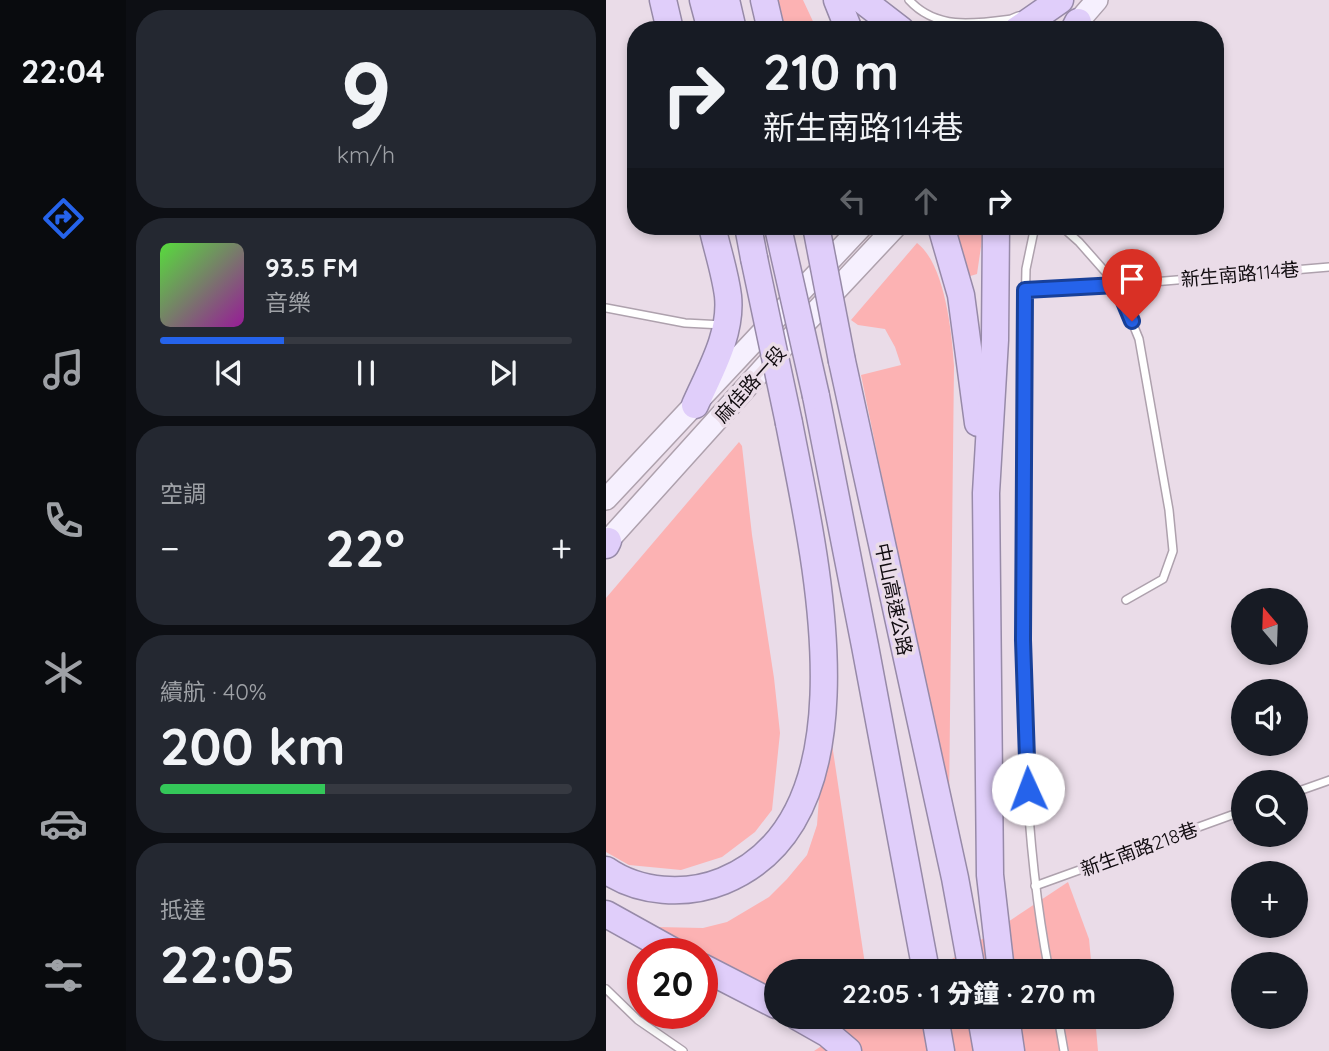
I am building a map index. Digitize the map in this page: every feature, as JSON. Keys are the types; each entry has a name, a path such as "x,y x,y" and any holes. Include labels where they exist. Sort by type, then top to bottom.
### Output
{"highway":[{"path":"663,0 668,21"},
{"path":"703,0 709,21"},
{"path":"726,0 731,21"},
{"path":"764,0 769,21"},
{"path":"837,0 845,21"},
{"path":"862,0 889,21"},
{"path":"1030,21 1059,0"},
{"path":"695,405 721,348 726,325 728,297 715,235"},
{"path":"606,870 642,887 679,891 719,883 746,872 768,854 791,824 806,792 818,753 822,707 821,610 789,423 750,235"},
{"name":"中山高速公路","path":"780,235 866,646 924,959"},
{"name":"中山高速公路","path":"818,235 842,361 955,878 970,959"},
{"path":"944,235 966,321 986,492"},
{"path":"996,235 995,340 986,492 990,875 1000,959"},
{"path":"606,914 649,938"},
{"path":"718,975 764,998"},
{"path":"819,1029 848,1051"},
{"path":"936,1029 941,1051"},
{"path":"982,1029 987,1051"},
{"path":"1008,1029 1011,1051"}],"main road":[{"path":"1074,21 1097,0"},
{"name":"麻佳路一段","path":"606,499 854,235"},
{"name":"麻佳路一段","path":"607,543 779,351 888,235"}],"lane":[{"path":"909,0 929,17 946,21"},
{"path":"995,21 1011,19 1050,0"},
{"path":"1033,235 1025,290 1023,640 1030,838 1047,959"},
{"path":"1071,235 1117,285 1139,339 1169,510 1173,551 1163,579 1126,600"},
{"name":"新生南路114巷","path":"1025,290 1329,267"},
{"path":"606,308 685,323 726,325"},
{"path":"1308,788 1329,780"},
{"name":"新生南路218巷","path":"1035,886 1231,815"},
{"path":"606,989 638,1020 683,1051"},
{"path":"1060,1029 1064,1051"}],"shaded area":[{"path":"775,0 803,0 813,21 780,21"},
{"path":"940,235 983,235 977,274 967,277"},
{"path":"917,243 927,253 940,282 949,318 954,366 949,804 861,375 901,365 885,329 858,325 851,320"},
{"path":"739,442 742,446 780,733 772,810 755,832 722,857 681,870 629,865 606,852 606,598"},
{"path":"826,704 864,959 764,959 764,998 718,973 718,938 655,938 630,920 657,927 703,928 727,922 769,897 787,879 807,855 817,825"},
{"path":"1068,882 1089,939 1091,959 952,959"},
{"path":"816,1029 1096,1029 1098,1051 814,1051 832,1039"}],"route":[{"path":"1028,789 1023,640 1025,290 1117,285 1132,321"}]}
